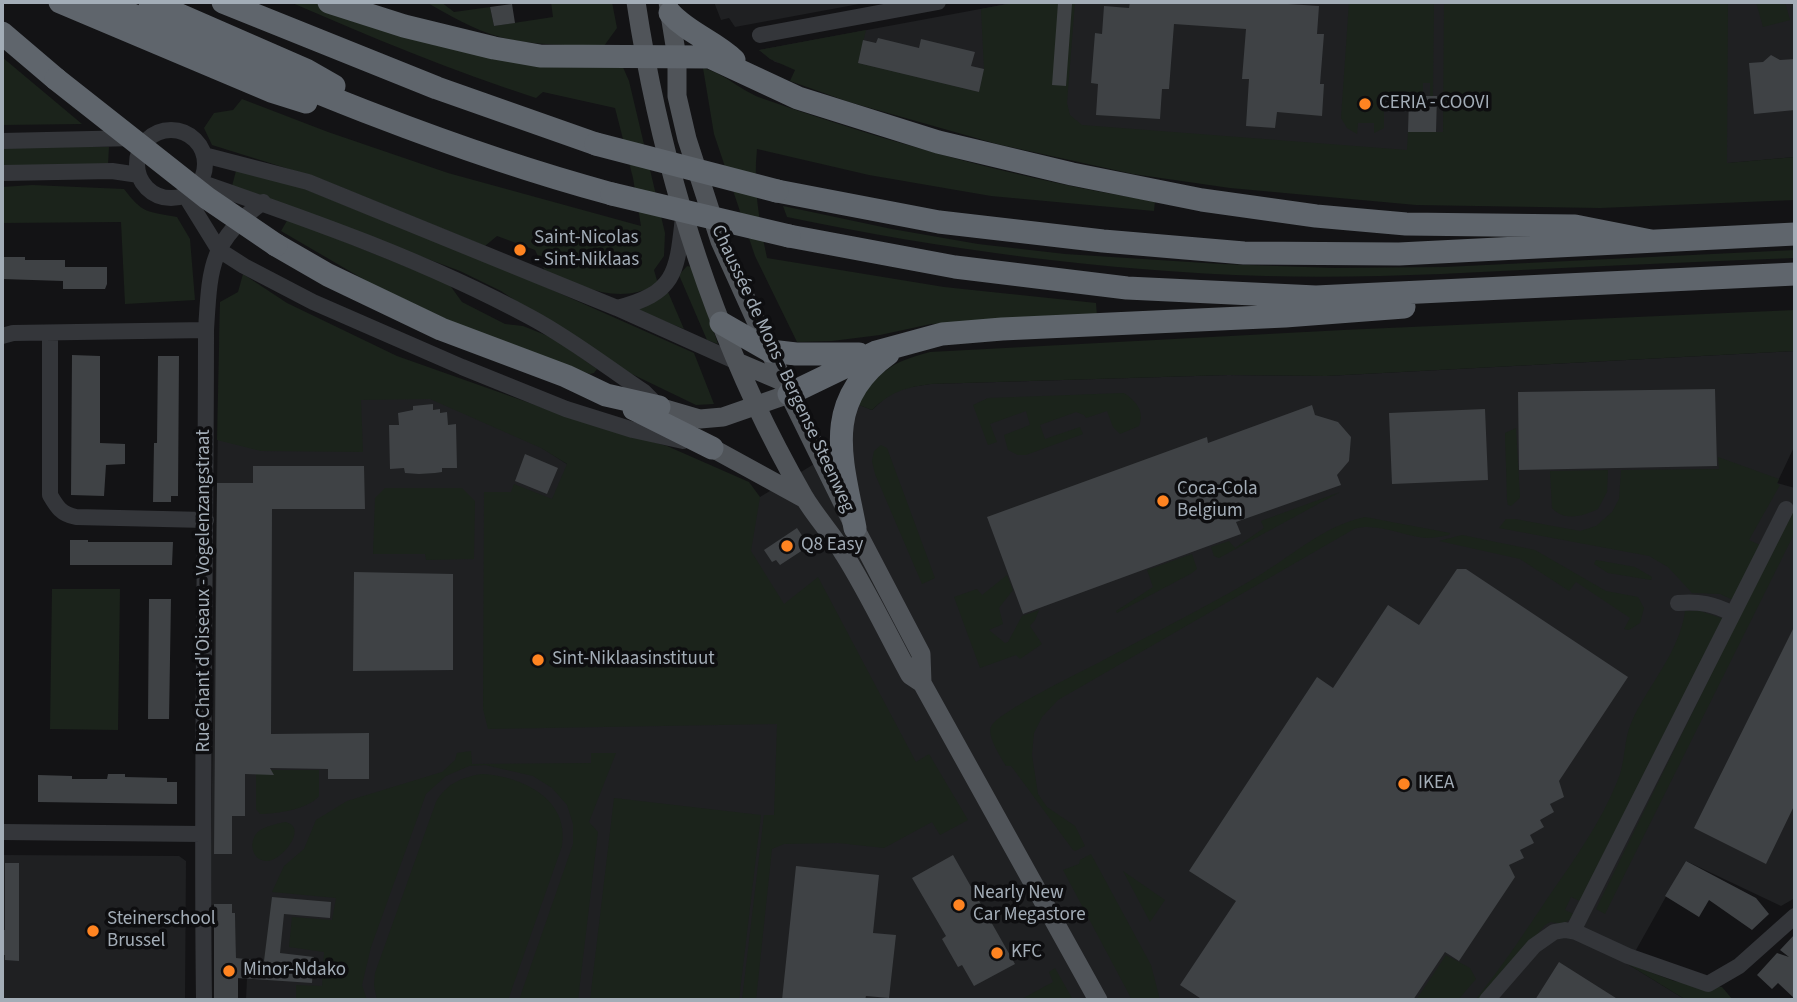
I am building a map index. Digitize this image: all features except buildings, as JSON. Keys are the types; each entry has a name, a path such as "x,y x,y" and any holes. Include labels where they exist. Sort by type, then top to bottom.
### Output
{"highway":[{"path":"60,2 303,103 326,96"},
{"path":"102,2 326,96 552,178 789,236 954,267 1127,288 1316,297 1795,274"},
{"path":"150,2 306,70 397,122"},
{"path":"223,2 246,8 437,88 596,144 777,191 939,222 1103,242 1244,253 1399,254 1795,234"},
{"path":"328,2 404,26 494,48 540,55 709,57 746,72 779,91 938,142 1060,171 1202,200 1316,216 1406,224 1575,226 1651,240"},
{"path":"669,8 684,28 719,46 746,72"},
{"path":"2,33 56,79 237,219 328,275 440,329 566,376 712,448"},
{"path":"787,388 876,352 942,334 1398,309 1461,291"},
{"path":"721,323 770,351 848,355 876,352"},
{"path":"855,528 841,463 845,413 853,388 870,367 903,343"},
{"path":"606,395 659,407"}],"main road":[{"name":"Chaussée de Mons - Bergense Steenweg","path":"636,2 645,57 683,217 737,362 755,404 805,499 844,554 910,675 922,683"},
{"name":"Chaussée de Mons - Bergense Steenweg","path":"669,8 677,58 677,96 704,192 730,263 855,528 921,654 922,683 1098,1000"},
{"path":"737,362 787,388"},
{"path":"659,407 700,419 723,417 787,388"},
{"path":"712,448 805,499"}],"street":[{"path":"760,35 938,2"},
{"path":"181,131 199,145 204,155 205,164 200,182 186,195 163,197 144,185 139,175 137,162 140,149 148,139 158,133 181,131"},
{"path":"2,141 148,139"},
{"path":"204,155 308,182 617,308 737,362"},
{"path":"2,173 112,171 139,175"},
{"path":"200,182 263,202 430,268 504,303 536,320 644,391 659,407"},
{"path":"186,195 219,250 313,302 566,409 634,430 712,448"},
{"name":"Rue Chant d'Oiseaux - Vogelenzangstraat","path":"204,1000 202,834 206,330 209,279 230,229 263,202"},
{"path":"617,308 650,297 674,274 683,217"},
{"path":"2,337 13,333 206,330"},
{"path":"50,334 50,495 59,510 76,517 206,520"},
{"path":"1573,931 1786,509"},
{"path":"1678,603 1715,605 1733,614"},
{"path":"2,832 202,834"},
{"path":"1487,1000 1534,946 1555,932 1573,931 1628,956 1708,984 1739,966 1795,916"}],"shaded area":[{"path":"290,2 316,2 358,16 622,65 629,81 665,233 664,256 654,270 658,284 643,290 615,294 588,288 545,271 535,250 497,236 485,246 321,179 212,145 204,128 214,113 233,110 242,99 448,173 641,226 633,178 615,108 543,92 536,98 412,53"},
{"path":"426,2 441,2 454,12 490,7 494,26 553,17 551,2 612,2 617,28 604,46 525,42 481,30"},
{"path":"714,2 870,2 735,27 729,18 721,20"},
{"name":"CERIA - COOVI","path":"1018,2 1795,2 1795,157 1651,170 1046,129 775,62 759,50"},
{"path":"1018,2 1075,2 1067,103 1070,115 1082,125 1407,150 1408,132 1443,132 1444,2 1728,2 1727,163 1795,157 1795,200 1600,208 1416,205 1230,188 1133,174 997,144 849,102 790,81 795,70 770,59 759,50 866,30 858,63 979,92 984,69 981,9"},
{"path":"1349,2 1434,2 1433,96 1430,96 1430,83 1423,83 1423,98 1384,98 1384,128 1374,133 1374,123 1358,123 1357,134 1347,128 1341,118"},
{"path":"1756,2 1785,2 1790,20 1763,27"},
{"path":"2,57 82,124 2,125"},
{"path":"703,68 719,74 756,96 860,131 1007,172 1155,201 1154,211 991,196 869,175 757,149 758,204 767,258 944,287 1096,303 1097,316 931,324 880,335 797,342 755,256 714,134"},
{"path":"2,146 109,147 108,165 2,168"},
{"path":"237,167 285,181 523,277 694,353 714,404 696,405 607,362 501,291 460,271 232,186"},
{"path":"32,185 124,189 142,208 177,217 190,239 195,300 125,304 121,222 2,223 2,187"},
{"path":"783,206 978,244 1065,254 1221,264 1333,268 1445,267 1795,250 1795,258 1376,276 1302,277 1205,273 1085,264 965,249 787,217"},
{"path":"288,219 449,284 462,302 505,324 523,326 553,338 597,369 590,374 497,342 370,283 281,231"},
{"path":"687,266 692,267 718,344 707,340 679,275"},
{"path":"243,274 287,303 397,356 572,418 667,446 749,482 760,497 751,551 784,604 818,577 916,762 929,754 968,820 940,835 932,822 884,848 838,843 784,844 772,849 756,1000 742,1000 764,815 774,815 777,724 488,729 483,709 484,492 511,492 514,484 552,499 567,464 541,448 430,399 361,400 363,452 261,451 217,440 220,302 238,292"},
{"path":"668,292 684,329 639,311 640,307"},
{"path":"220,302 461,395 582,474 760,497 850,442 855,403 872,410 887,396 904,388 930,384 1228,375 1326,376 1795,351 1795,445 1777,483 1795,488 1795,898 1781,906 1686,861 1626,963 1686,1000 246,1000 247,978 236,979 235,913 232,913 231,904 210,905"},
{"path":"1795,310 1795,351 1326,376 1228,375 931,384 899,391 872,410 856,404 887,369 930,352"},
{"path":"1124,393 1138,407 1141,416 1139,426 1120,434 1113,427 1107,411 1086,418 1076,412 1040,425 1045,439 1080,427 1083,434 1026,455 1018,455 1008,450 1004,435 1030,425 1026,411 990,424 997,442 988,445 973,405 988,398"},
{"path":"1516,428 1520,498 1511,506 1507,500 1505,433"},
{"path":"881,445 887,448 935,578 922,584 875,474 872,461 874,451"},
{"path":"1718,457 1779,479 1777,484 1780,485 1749,540 1760,545 1733,600 1720,594 1692,593 1668,567 1649,556 1499,528 1506,519 1580,531 1596,526 1612,512 1619,499 1621,470 1719,469"},
{"path":"1608,470 1607,492 1598,509 1568,516 1552,508 1550,471"},
{"path":"385,488 462,488 475,501 474,559 426,560 425,554 373,554 375,498"},
{"path":"1340,492 1219,558 1214,556 1211,547 1229,541 1235,548 1264,528 1261,521"},
{"path":"1792,510 1795,511 1795,532 1605,914 1596,909"},
{"path":"1365,517 1450,533 1426,538 1381,528 1354,529 1058,700 1042,717 1034,733 1032,755 1038,794 1047,807 1075,826 1085,846 1073,850 1011,766 1006,766 1001,758 990,731 997,720 1041,693 1231,592 1319,536 1349,521"},
{"path":"1462,535 1535,550 1606,591 1638,597 1644,608 1640,623 1629,630 1624,629 1630,618 1576,582 1569,591 1520,559 1439,541"},
{"path":"1192,554 1197,569 1192,573 1117,613 1116,611 1153,587 1147,570"},
{"path":"1596,560 1635,567 1652,577 1651,580 1608,573 1594,564"},
{"path":"1007,575 1013,590 999,608 1003,624 989,630 1005,643 1008,642 1022,616 1039,610 1030,626 1042,644 1020,659 1016,655 980,668 954,597 977,589 982,595"},
{"path":"52,589 120,589 118,730 50,729"},
{"path":"1685,611 1700,611 1724,619 1582,902 1571,897 1565,910 1576,915 1563,924 1550,922 1544,926 1483,1000 1475,1000 1495,975 1595,827 1620,774 1632,721 1671,654"},
{"path":"471,751 472,764 591,763 591,753 616,753 589,822 598,832 578,1000 519,1000 573,844 573,824 567,805 552,788 533,776 485,765 469,766 446,776 426,794 371,947 362,985 367,1000 296,1000 296,985 322,986 324,952 289,947 292,917 332,920 336,898 272,892 284,866 304,849 316,820 347,801 442,772 455,760 457,753"},
{"path":"256,770 319,770 319,796 300,807 260,814 256,809"},
{"path":"481,774 512,779 540,793 551,803 562,829 562,846 508,1000 377,1000 375,973 436,802 455,782"},
{"path":"614,798 761,815 739,1000 590,1000"},
{"path":"285,822 295,830 290,844 272,860 261,860 254,853 253,839 259,831"},
{"path":"1091,854 1151,965 1160,1000 1132,1000 1063,870 1079,864 1080,860"},
{"name":"Steinerschool Brussel","path":"2,855 179,856 186,861 185,1000 2,1000"},
{"path":"1123,871 1165,900 1150,922"},
{"path":"1446,955 1470,968 1476,979 1458,1000 1416,1000"},
{"path":"1626,963 1674,981 1722,987 1733,1000 1686,1000"},
{"path":"1055,968 1073,1000 1020,1000 1053,982 1049,972"}],"place":[{"name":"CERIA - COOVI","path":"1365,104"},
{"name":"Saint-Nicolas - Sint-Niklaas","path":"520,250"},
{"name":"Coca-Cola Belgium","path":"1163,501"},
{"name":"Q8 Easy","path":"787,546"},
{"name":"Sint-Niklaasinstituut","path":"538,660"},
{"name":"IKEA","path":"1404,784"},
{"name":"Nearly New Car Megastore","path":"959,905"},
{"name":"Steinerschool Brussel","path":"93,931"},
{"name":"KFC","path":"997,953"},
{"name":"Minor-Ndako","path":"229,971"}]}
